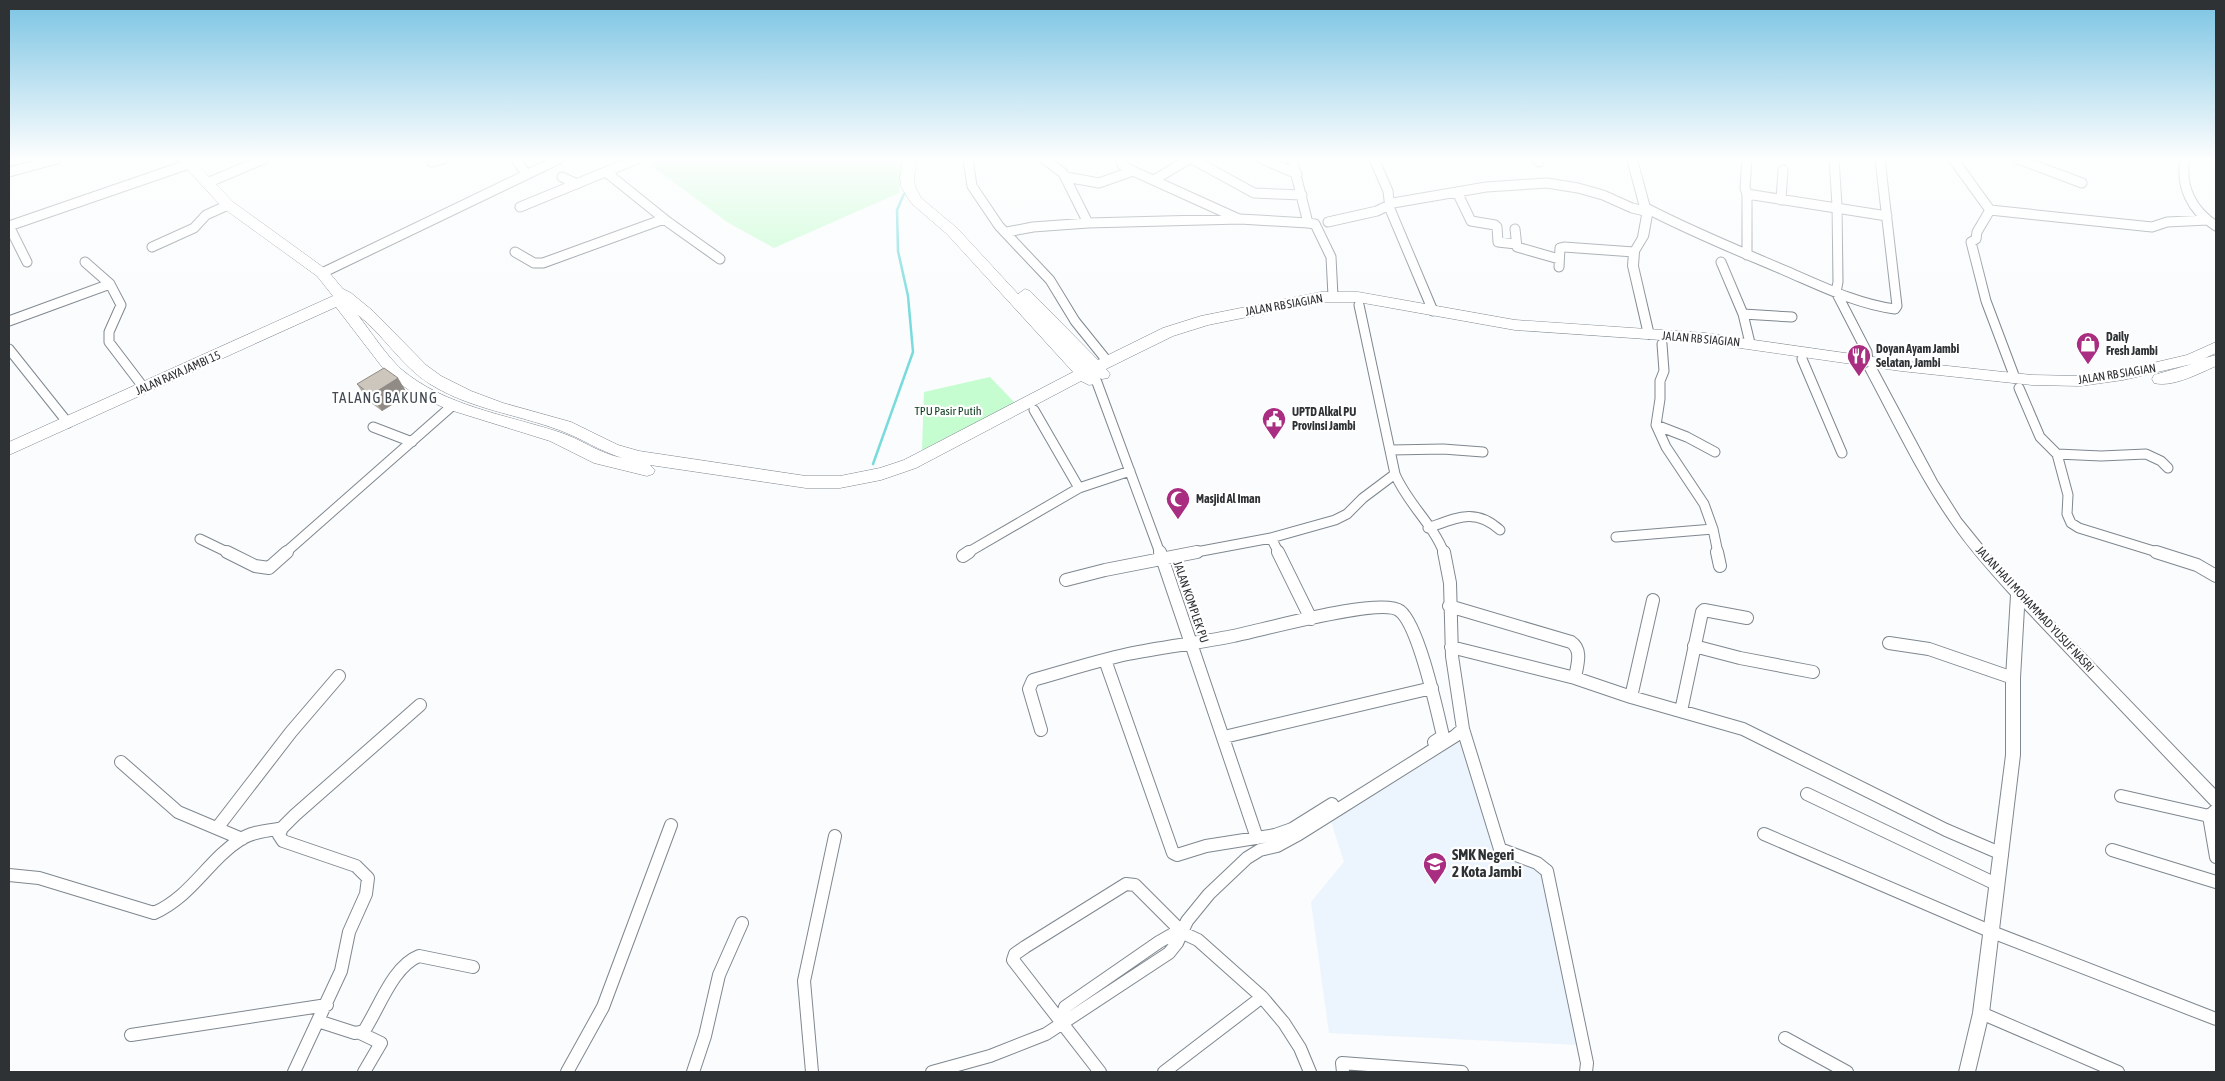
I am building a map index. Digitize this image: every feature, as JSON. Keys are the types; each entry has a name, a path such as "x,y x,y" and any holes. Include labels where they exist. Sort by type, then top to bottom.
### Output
{"highway":[{"path":"235,209 322,273 341,296 395,372 422,391 453,405 556,437 600,459 638,469 768,481 806,482 840,482 888,472 910,464 1095,372 1186,330"},
{"path":"928,209 1095,372"},
{"path":"942,209 964,230 1095,372"},
{"path":"341,296 368,315 421,369 435,380 465,395 498,407 565,426 612,449 639,457 768,481 802,492 841,492 884,485 916,474 1034,410 1095,372"},
{"name":"JALAN RAYA JAMBI 15","path":"9,449 341,296"},
{"name":"JALAN RB SIAGIAN","path":"1186,330 1303,299 1333,296 1358,297 1433,312 1515,325 1656,339 1802,359 2086,390 2130,385 2183,374 2216,360"},
{"name":"JALAN RB SIAGIAN","path":"1186,330 1321,304 1360,305 1541,335 1750,343 1870,365"},
{"name":"JALAN RB SIAGIAN","path":"2017,383 2080,381 2123,375 2191,359 2216,347"}],"street":[{"path":"27,262 9,226 55,209"},
{"path":"152,247 194,228 206,215 217,209"},
{"path":"322,273 453,209"},
{"path":"652,209 720,259"},
{"name":"JALAN KOMPLEK PU","path":"988,209 999,226 1050,280 1074,321 1152,526 1161,558 1224,736 1257,838"},
{"path":"1082,209 1088,223"},
{"path":"1219,209 1240,219"},
{"path":"1305,209 1308,223"},
{"path":"1328,222 1380,209"},
{"path":"1390,209 1427,293 1433,312"},
{"path":"1466,209 1472,222 1495,225 1498,242 1516,244 1521,249 1559,263 1560,248 1564,247 1634,252"},
{"path":"1645,209 1643,237 1634,252 1633,266 1664,371 1660,381 1656,425 1666,447 1704,504 1713,529 1720,566"},
{"path":"1646,209 1688,230 1836,292 1895,309 1886,209"},
{"path":"1747,209 1747,255"},
{"path":"1838,209 1838,282 1836,292 1867,352 1870,365"},
{"path":"1841,209 1887,216"},
{"path":"2196,209 2199,214 2216,226"},
{"path":"2207,220 2167,222 2157,226 2146,226 1990,210 1976,239 1971,242 1986,301 2017,383 2040,437 2057,454 2068,495 2067,514 2071,523 2079,528 2197,565 2216,576"},
{"path":"515,252 534,263 543,263 664,219"},
{"path":"1006,232 1033,227 1088,223 1240,219 1316,224 1331,257 1333,296"},
{"path":"1516,229 1516,244"},
{"path":"84,262 110,284 121,305 119,314 110,328 109,342 144,388"},
{"path":"1720,262 1743,314 1746,333 1750,343"},
{"path":"9,321 110,284"},
{"path":"1360,305 1395,474 1401,489 1442,549 1446,562 1450,592 1451,648 1463,729 1500,850 1506,854 1544,865 1547,871 1587,1063 1586,1072"},
{"path":"1743,314 1792,316"},
{"path":"9,349 68,423"},
{"path":"1802,359 1842,453"},
{"name":"JALAN HAJI MOHAMMAD YUSUF NASRI","path":"1870,365 1933,484 1952,514 1991,565 2216,800"},
{"path":"200,539 215,544 257,568 269,568 453,405"},
{"path":"1034,410 1056,446 1062,463 1079,488"},
{"path":"1656,425 1687,437 1715,452"},
{"path":"373,427 412,442"},
{"path":"1391,450 1443,449 1483,452"},
{"path":"2057,454 2146,454 2161,461 2168,468"},
{"path":"962,556 1079,488 1130,470"},
{"path":"1066,580 1161,558 1271,538 1336,520 1347,514 1363,498 1395,474"},
{"path":"1428,528 1463,517 1478,515 1492,520 1500,530"},
{"path":"1616,537 1713,529"},
{"path":"1271,538 1312,619"},
{"path":"1967,1072 1982,1013 2013,755 2013,678 2018,594"},
{"path":"1631,697 1653,600"},
{"path":"1449,606 1571,642 1577,646 1579,652 1575,678"},
{"path":"1041,730 1030,689 1033,680 1105,660 1138,653 1191,645 1312,619 1378,608 1394,608 1403,613 1432,688 1443,736 1292,828 1275,835 1206,846 1178,855 1173,854 1105,660"},
{"path":"1681,711 1702,612 1704,610 1747,618"},
{"path":"1889,643 1929,649 2013,678"},
{"path":"1694,646 1740,658 1813,672"},
{"path":"1451,648 1575,678 1631,697 1743,729 1946,830 2002,854"},
{"path":"217,828 242,800 311,707 339,676"},
{"path":"1224,736 1432,688"},
{"path":"294,1072 327,1005 341,971 350,932 368,889 368,878 356,866 283,841 279,835 282,828 420,705"},
{"path":"932,1072 1002,1051 1048,1033 1061,1023 1072,1018 1169,953 1183,932 1187,921 1209,894 1247,858 1260,850 1277,846 1299,834 1455,736 1463,729"},
{"path":"121,762 178,812 242,838"},
{"path":"1807,794 1998,885"},
{"path":"2121,796 2213,813 2216,857"},
{"path":"567,1072 603,1007 671,825"},
{"path":"9,875 40,878 154,913 166,909 179,898 242,838 282,828"},
{"path":"1764,834 1992,932 2216,1019"},
{"path":"812,1072 804,981 835,836"},
{"path":"2112,850 2216,882"},
{"path":"1100,1072 1013,960 1015,954 1025,947 1126,884 1135,885 1183,932 1198,940 1262,997 1300,1048 1306,1071"},
{"path":"693,1072 705,1036 719,976 742,924"},
{"path":"360,1033 368,1026 401,968 413,958 419,956 473,967"},
{"path":"1164,1072 1262,997"},
{"path":"131,1036 327,1005"},
{"path":"1982,1013 2118,1072"},
{"path":"318,1021 360,1033 381,1043 364,1072"},
{"path":"1785,1038 1847,1072"},
{"path":"1343,1072 1342,1063 1462,1072"}],"shaded area":[{"name":"SMK Negeri 2 Kota Jambi","path":"1461,741 1498,857 1541,869 1580,1045 1329,1033 1311,902 1344,862 1331,821"}],"green space":[{"path":"710,209 862,209 774,248 727,222"},
{"name":"TPU Pasir Putih","path":"990,377 1015,403 922,450 924,392"}],"building":[{"path":"384,368 398,378 371,395 357,384"}],"waterway":[{"path":"873,464 913,352 908,296 898,251 897,209"}],"place":[{"name":"Daily Fresh Jambi","path":"2088,365"},
{"name":"Doyan Ayam Jambi Selatan, Jambi","path":"1859,377"},
{"name":"UPTD Alkal PU Provinsi Jambi","path":"1274,440"},
{"name":"Masjid Al Iman","path":"1178,520"},
{"name":"SMK Negeri 2 Kota Jambi","path":"1435,885"}],"district":[{"name":"TALANG BAKUNG","path":"385,398"}]}
